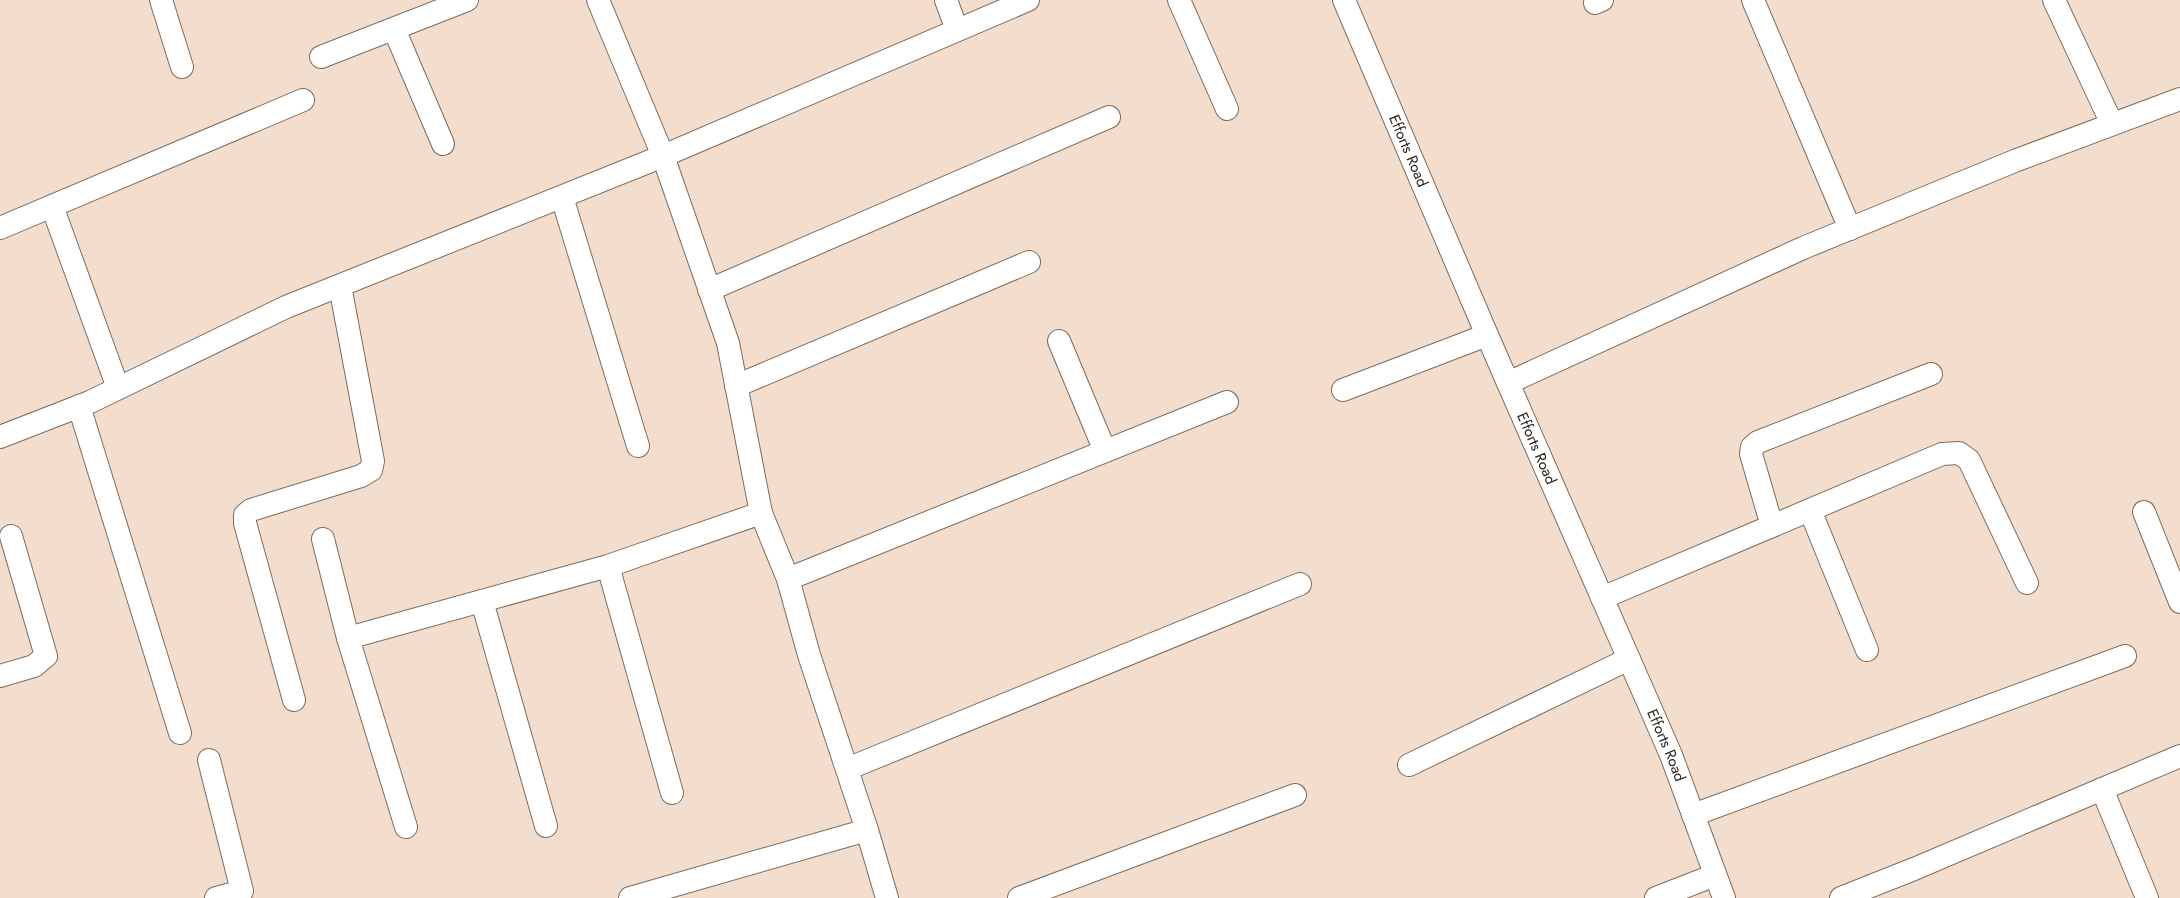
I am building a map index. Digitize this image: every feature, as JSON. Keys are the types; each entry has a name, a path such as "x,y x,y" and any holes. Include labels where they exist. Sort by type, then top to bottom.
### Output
{"street":[{"path":"161,0 182,67"},
{"path":"321,57 467,0"},
{"path":"598,0 663,156 728,343 761,512 788,579 809,655 867,830 887,898"},
{"path":"946,0 958,30"},
{"path":"0,437 79,406 286,307 663,156 1028,0"},
{"path":"1179,0 1227,109"},
{"name":"Efforts Road","path":"1344,0 1487,335 1671,755 1724,898"},
{"path":"1753,0 1850,229"},
{"path":"2054,0 2112,124"},
{"path":"394,28 443,144"},
{"path":"1508,383 1802,248 2017,160 2180,99"},
{"path":"0,228 303,100"},
{"path":"709,290 1109,117"},
{"path":"562,197 638,446"},
{"path":"52,206 118,388"},
{"path":"736,386 1029,262"},
{"path":"294,700 245,523 245,515 251,510 361,476 371,470 373,462 340,286"},
{"path":"1342,390 1487,335"},
{"path":"1059,341 1105,451"},
{"path":"1772,526 1751,454 1752,447 1758,442 1931,374"},
{"path":"788,579 1227,402"},
{"path":"79,406 180,733"},
{"path":"1602,598 1942,454 1959,453 1969,460 2027,583"},
{"path":"1810,510 1867,650"},
{"path":"348,638 608,566 761,512"},
{"path":"2144,512 2180,602"},
{"path":"0,676 34,666 46,656 11,536"},
{"path":"323,540 348,638 406,827"},
{"path":"608,566 672,793"},
{"path":"847,769 1300,584"},
{"path":"482,600 546,826"},
{"path":"1693,815 2125,656"},
{"path":"1409,765 1629,659"},
{"path":"1840,898 1921,866 2180,756"},
{"path":"208,760 244,894 216,898"},
{"path":"2102,789 2147,898"},
{"path":"1019,898 1295,795"},
{"path":"630,898 867,830"},
{"path":"1656,898 1715,875"}]}
